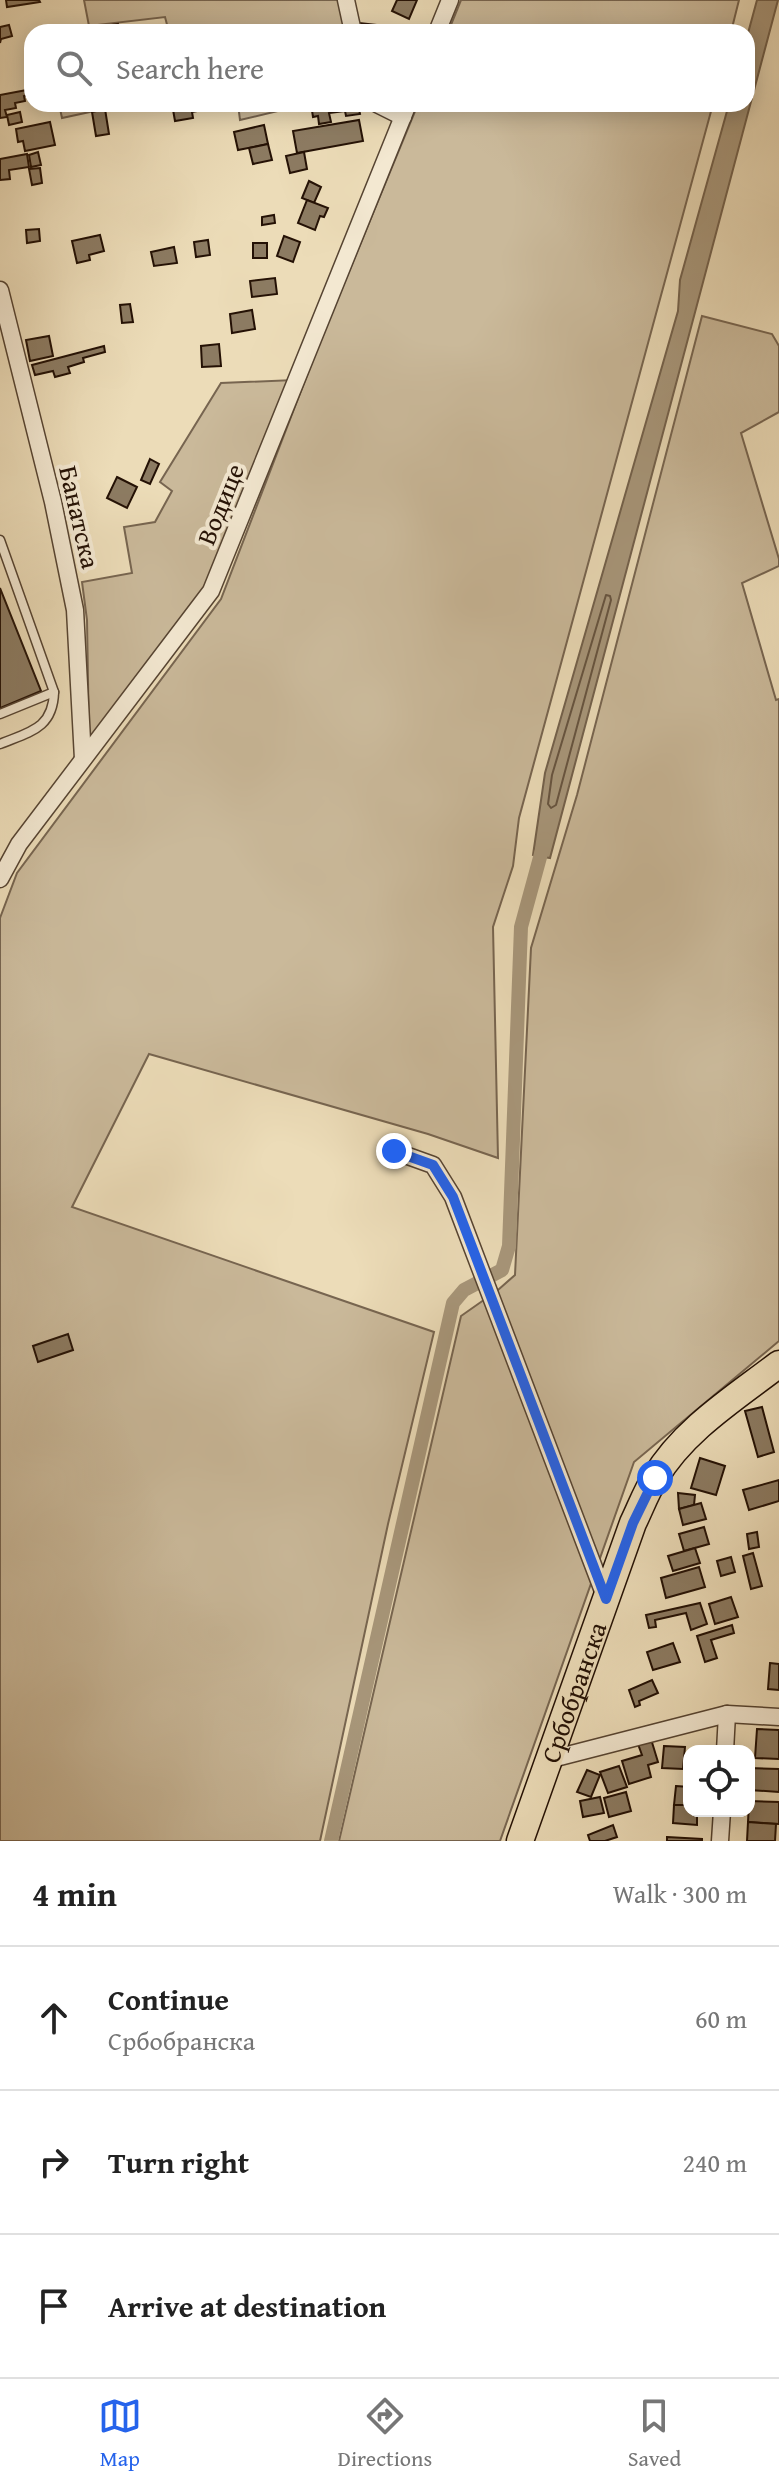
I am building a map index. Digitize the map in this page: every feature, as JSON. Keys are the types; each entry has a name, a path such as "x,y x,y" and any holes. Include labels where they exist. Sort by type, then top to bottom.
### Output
{"main road":[{"name":"Србобранска","path":"520,1841 633,1523 655,1478 677,1449 724,1405 779,1364"}],"street":[{"path":"346,0 351,24"},
{"path":"440,24 450,0"},
{"name":"Водице","path":"0,879 19,844 211,591 405,112"},
{"name":"Банатска","path":"0,290 53,502 75,610 83,759"},
{"path":"394,1151 433,1165 453,1197 606,1599"},
{"path":"725,1745 727,1714"},
{"path":"548,1760 727,1714 779,1717"},
{"path":"720,1841 722,1817"}],"lane":[{"path":"0,540 54,692 46,721 0,744"},
{"path":"0,714 54,692"}],"shaded area":[{"path":"84,0 351,0 356,24 167,24 165,17 89,24"},
{"path":"461,0 739,0 733,24 451,24"},
{"path":"61,112 90,112 62,118"},
{"path":"239,112 274,112 240,120"},
{"path":"415,112 711,112 519,818 513,866 493,927 498,1158 428,1134 149,1054 72,1207 434,1332 388,1524 320,1841 0,1841 0,918 17,873 221,599 319,344"},
{"path":"702,316 772,334 779,346 779,412 741,433 779,559 779,566 742,583 776,700 779,699 779,1341 634,1462 500,1841 339,1841 461,1316 515,1275 531,948 577,795"},
{"path":"294,380 206,587 89,739 87,620 82,582 132,573 124,527 155,522 172,491 160,482 221,383"}],"water":[{"path":"757,0 778,0 755,87 755,24 751,24"},
{"path":"727,112 748,112 550,858 533,855 545,773 678,311 680,280"}],"building":[{"path":"6,0 39,0 40,2 7,7"},
{"path":"397,0 417,0 409,19 392,11"},
{"path":"9,25 12,36 1,39 0,43 0,27"},
{"path":"24,90 24,101 15,103 16,108 5,110 7,117 0,118 0,95"},
{"path":"20,112 22,122 9,125 7,115"},
{"path":"92,112 105,112 109,134 96,136"},
{"path":"173,112 192,112 193,118 175,121"},
{"path":"312,112 337,112 329,113 331,122 319,124 318,116 313,117"},
{"path":"345,112 360,112 360,114 346,116"},
{"path":"359,120 363,141 297,153 293,131"},
{"path":"50,122 55,145 25,151 23,141 18,142 16,129"},
{"path":"264,125 268,144 238,150 234,132"},
{"path":"268,144 272,160 253,164 249,148"},
{"path":"38,152 41,165 31,167 29,155"},
{"path":"304,152 307,169 290,173 286,156"},
{"path":"27,154 29,167 9,170 10,179 0,180 0,159"},
{"path":"40,168 42,183 32,185 29,169"},
{"path":"309,181 321,187 314,203 302,198"},
{"path":"307,200 328,208 324,217 320,216 315,230 298,223"},
{"path":"274,215 275,223 262,225 262,217"},
{"path":"39,229 40,241 27,243 26,230"},
{"path":"100,235 104,251 89,255 90,260 77,263 72,241"},
{"path":"284,236 300,242 293,262 277,256"},
{"path":"208,240 210,255 196,257 194,242"},
{"path":"253,243 267,243 267,258 253,258"},
{"path":"174,247 177,263 154,266 151,252"},
{"path":"275,278 277,294 252,297 250,281"},
{"path":"130,304 133,322 122,323 120,305"},
{"path":"252,310 255,329 232,333 230,314"},
{"path":"49,336 53,356 30,361 26,340"},
{"path":"219,344 221,366 202,367 201,346"},
{"path":"104,346 105,352 83,358 84,362 68,367 70,373 55,377 53,371 35,375 32,365"},
{"path":"150,459 159,464 150,484 141,480"},
{"path":"117,477 137,487 127,508 107,498"},
{"path":"0,588 41,691 0,708"},
{"path":"68,1334 73,1350 38,1362 33,1346"},
{"path":"762,1407 774,1452 758,1457 745,1411"},
{"path":"700,1458 725,1466 716,1495 691,1488"},
{"path":"779,1480 779,1501 749,1510 743,1490"},
{"path":"678,1493 695,1495 694,1505 679,1509"},
{"path":"701,1503 706,1519 683,1525 679,1509"},
{"path":"704,1527 709,1544 684,1551 679,1534"},
{"path":"757,1532 759,1547 749,1549 747,1534"},
{"path":"695,1548 700,1563 673,1571 668,1556"},
{"path":"753,1553 762,1586 751,1589 743,1556"},
{"path":"731,1557 735,1572 721,1576 717,1561"},
{"path":"699,1567 705,1587 666,1598 661,1578"},
{"path":"731,1597 738,1617 715,1624 709,1604"},
{"path":"700,1603 707,1624 691,1630 686,1613 655,1620 656,1627 649,1628 646,1615"},
{"path":"732,1625 734,1633 711,1640 717,1658 705,1662 697,1636"},
{"path":"673,1643 680,1662 653,1670 647,1652"},
{"path":"770,1663 779,1664 779,1690 768,1689"},
{"path":"652,1680 658,1693 639,1701 640,1705 635,1707 629,1690"},
{"path":"757,1729 779,1730 779,1759 755,1758"},
{"path":"651,1739 658,1762 648,1765 651,1777 629,1784 622,1761 642,1755 638,1744"},
{"path":"664,1746 683,1747 683,1769 662,1768"},
{"path":"619,1766 627,1787 608,1793 600,1772"},
{"path":"755,1768 779,1769 779,1792 755,1790"},
{"path":"587,1770 600,1775 591,1797 577,1792"},
{"path":"676,1786 683,1787 683,1805 674,1805"},
{"path":"626,1792 631,1811 609,1817 604,1798"},
{"path":"600,1797 604,1813 583,1817 580,1801"},
{"path":"755,1801 779,1802 779,1824 748,1822 748,1817 755,1817"},
{"path":"674,1805 683,1805 683,1817 697,1817 697,1825 673,1823"},
{"path":"748,1822 776,1824 775,1841 747,1841"},
{"path":"613,1825 617,1837 590,1841 588,1835"},
{"path":"667,1837 702,1839 702,1841 667,1841"}],"waterway":[{"path":"331,1841 453,1303 464,1290 502,1270 509,1246 521,927 545,839"}],"route":[{"path":"394,1151 433,1165 453,1197 606,1599 633,1523 655,1478"}]}
